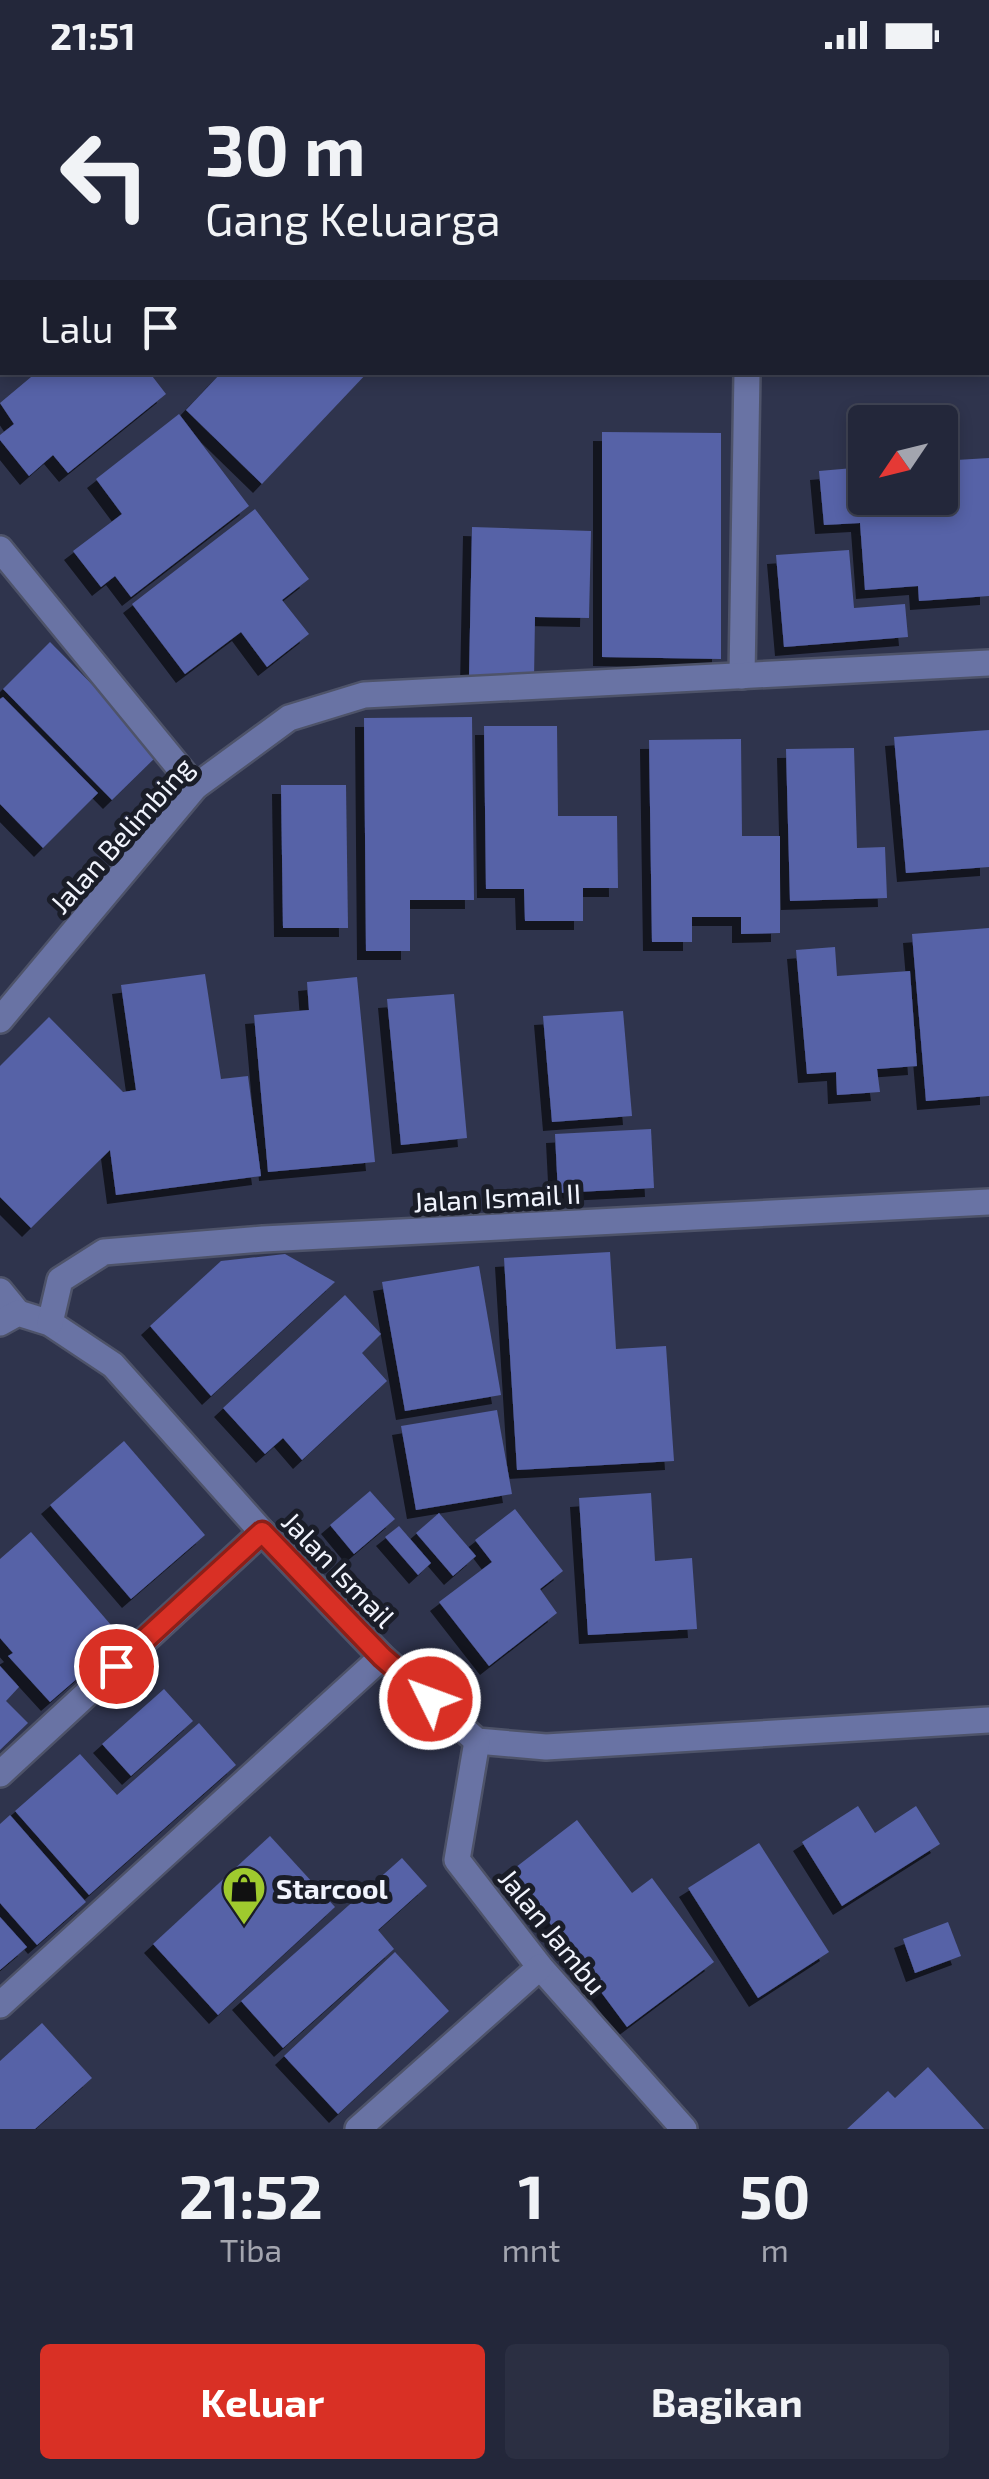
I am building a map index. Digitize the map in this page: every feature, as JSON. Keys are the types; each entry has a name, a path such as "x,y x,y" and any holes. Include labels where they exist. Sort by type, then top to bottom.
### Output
{"street":[{"path":"742,676 747,375"},
{"path":"0,549 196,787"},
{"name":"Jalan Belimbing","path":"0,1020 196,787 289,718 364,695 989,663"},
{"name":"Jalan Ismail II","path":"50,1323 60,1280 104,1252 264,1239 989,1202"},
{"path":"0,1291 9,1318"},
{"name":"Jalan Ismail","path":"9,1318 50,1323 112,1365 262,1532 382,1657 477,1741"},
{"path":"0,1774 262,1532"},
{"path":"0,2005 382,1657"},
{"path":"477,1741 546,1746 989,1720"},
{"name":"Jalan Jambu","path":"477,1741 457,1860 540,1968 684,2129"},
{"path":"358,2129 540,1968"}],"building":[{"path":"33,375 151,375 166,394 68,473 53,455 29,476 0,440 0,435 14,424 0,403"},
{"path":"219,375 365,375 262,484 186,410"},
{"path":"179,414 249,506 131,597 115,576 101,587 73,551 122,514 96,479"},
{"path":"602,432 721,433 721,659 602,657"},
{"path":"989,458 989,596 919,601 918,586 865,590 860,523 824,525 819,471 848,468 848,515 958,515 958,460"},
{"path":"255,509 309,579 282,600 309,634 267,667 241,632 185,674 132,604"},
{"path":"472,527 591,531 589,618 535,617 534,679 469,677"},
{"path":"849,550 854,608 905,604 908,637 784,647 776,555"},
{"path":"50,642 160,753 112,800 3,689"},
{"path":"3,697 98,793 43,848 0,804"},
{"path":"472,717 474,900 410,900 410,951 366,951 364,718"},
{"path":"484,726 557,726 558,816 617,816 618,888 583,888 583,921 525,921 524,889 486,889"},
{"path":"989,730 989,867 906,873 894,737"},
{"path":"741,739 742,836 780,836 780,933 741,934 741,917 692,917 692,942 652,942 649,740"},
{"path":"854,748 857,848 885,847 887,898 790,901 786,749"},
{"path":"281,785 346,785 348,928 283,928"},
{"path":"989,928 989,1096 926,1101 912,934"},
{"path":"835,947 837,976 910,971 917,1066 877,1069 880,1092 837,1095 836,1072 807,1074 796,950"},
{"path":"205,974 221,1079 248,1076 261,1176 116,1195 110,1150 31,1228 0,1197 0,1066 49,1017 123,1092 136,1090 121,985"},
{"path":"357,977 375,1162 268,1172 254,1015 309,1010 307,982"},
{"path":"454,994 467,1138 401,1145 387,999"},
{"path":"623,1011 632,1116 552,1122 543,1016"},
{"path":"651,1129 654,1188 558,1193 555,1134"},
{"path":"610,1252 616,1349 666,1346 674,1461 517,1470 504,1258"},
{"path":"285,1254 335,1282 211,1396 150,1326 221,1261"},
{"path":"479,1266 501,1395 405,1411 382,1282"},
{"path":"345,1295 381,1334 362,1353 387,1381 302,1460 283,1438 265,1454 223,1408"},
{"path":"497,1410 512,1494 416,1510 401,1426"},
{"path":"124,1441 205,1535 131,1599 50,1505"},
{"path":"370,1491 395,1519 354,1554 330,1525"},
{"path":"651,1493 655,1561 692,1558 697,1629 588,1635 579,1498"},
{"path":"515,1509 563,1571 540,1589 557,1613 489,1666 439,1602 492,1562 475,1540"},
{"path":"439,1513 476,1556 453,1576 416,1533"},
{"path":"399,1526 431,1563 418,1575 385,1537"},
{"path":"31,1532 123,1639 50,1702 8,1656 13,1653 0,1638 0,1559"},
{"path":"0,1666 19,1687 6,1701 28,1723 0,1750"},
{"path":"164,1689 193,1721 131,1776 102,1744"},
{"path":"199,1723 236,1765 89,1895 15,1811 80,1754 117,1795"},
{"path":"858,1806 875,1833 916,1806 940,1844 842,1906 802,1842"},
{"path":"10,1815 86,1902 37,1945 0,1903 0,1824"},
{"path":"577,1820 632,1893 652,1878 714,1962 627,2027 511,1871"},
{"name":"Starcool","path":"270,1836 335,1907 218,2015 153,1944"},
{"path":"759,1843 829,1952 758,1998 688,1888"},
{"path":"402,1858 427,1886 378,1930 394,1949 283,2048 241,2001"},
{"path":"0,1917 27,1947 0,1970"},
{"path":"948,1922 961,1956 915,1973 903,1939"},
{"path":"395,1952 449,2011 338,2114 284,2056"},
{"path":"42,2023 92,2078 35,2129 0,2129 0,2061"},
{"path":"928,2067 984,2129 847,2129 888,2091 895,2098"}],"place":[{"name":"Starcool","path":"244,1926"}],"route":[{"path":"116,1666 262,1532 382,1657 430,1699"}]}
